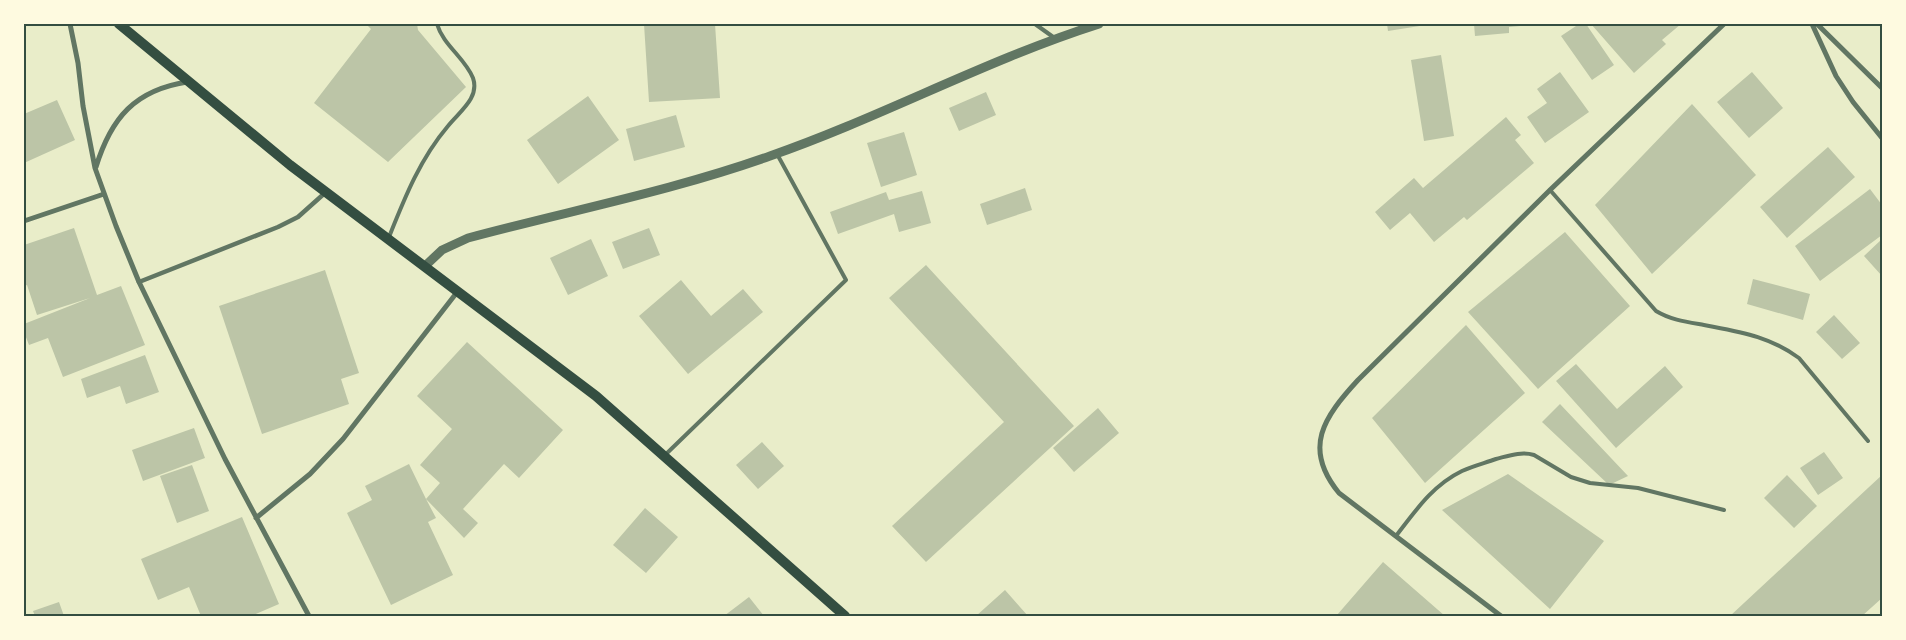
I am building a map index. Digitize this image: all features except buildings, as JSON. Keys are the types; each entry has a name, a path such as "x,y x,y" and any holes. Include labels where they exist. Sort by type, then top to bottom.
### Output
{"main road":[{"path":"119,24 240,125 388,240 596,396 845,616"}],"street":[{"path":"70,24 78,63 83,106 96,168 104,194 139,282 225,459 309,616"},
{"path":"425,266 442,250 468,238 721,172 777,154 881,113 997,61 1099,24"},
{"path":"1501,616 1350,503 1330,483 1321,464 1319,447 1325,427 1336,405 1358,380 1550,190 1724,24"},
{"path":"1812,24 1836,76 1853,102 1882,138"},
{"path":"1817,24 1882,88"},
{"path":"96,168 107,138 133,103 152,91 174,84 189,82"},
{"path":"139,282 278,227 298,217 326,192"},
{"path":"24,221 104,194"},
{"path":"256,518 310,474 343,438 458,291"}],"lane":[{"path":"388,240 410,183 421,164 448,125 462,111 474,94 473,78 437,24"},
{"path":"1035,24 1056,39"},
{"path":"664,456 846,280 777,154"},
{"path":"1550,190 1656,312 1668,318 1756,336 1785,348 1799,358 1868,441"},
{"path":"1396,536 1427,496 1443,482 1464,470 1501,458 1528,453 1571,477 1590,483 1638,488 1724,510"}]}
